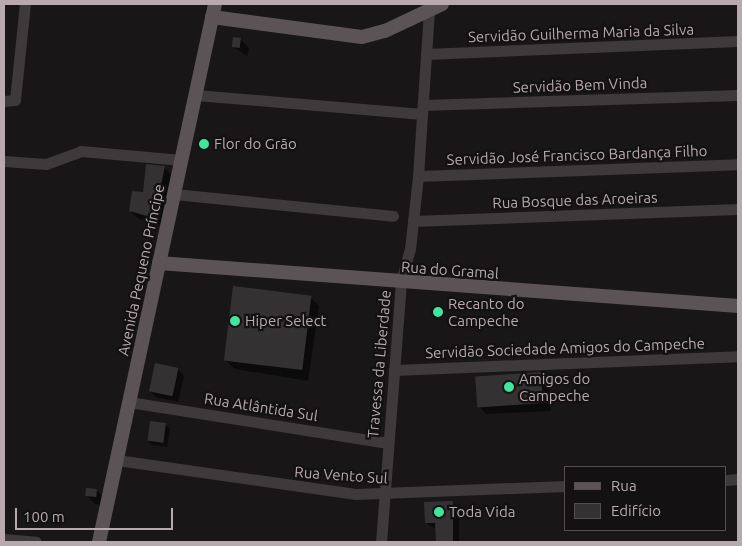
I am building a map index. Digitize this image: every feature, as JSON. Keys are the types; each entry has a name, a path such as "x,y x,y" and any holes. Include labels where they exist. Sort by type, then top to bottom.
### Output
{"main road":[{"path":"214,11 362,37 442,4"},
{"name":"Avenida Pequeno Príncipe","path":"99,542 214,11"},
{"name":"Rua do Gramal","path":"160,263 738,306"}],"street":[{"path":"4,101 15,100 25,4"},
{"name":"Travessa da Liberdade","path":"381,542 383,494 400,282 413,221 418,176 429,10"},
{"name":"Servidão Guilherma Maria da Silva","path":"426,54 738,41"},
{"name":"Servidão Bem Vinda","path":"196,95 422,109 738,95"},
{"path":"4,161 46,164 81,151 182,160"},
{"name":"Servidão José Francisco Bardança Filho","path":"418,176 738,164"},
{"path":"174,194 393,216"},
{"name":"Rua Bosque das Aroeiras","path":"413,221 738,209"},
{"name":"Servidão Sociedade Amigos do Campeche","path":"394,370 738,356"},
{"name":"Rua Atlântida Sul","path":"130,402 388,443"},
{"name":"Rua Vento Sul","path":"117,460 327,492 383,494 564,486"},
{"path":"4,539 36,542"}],"building":[{"path":"233,37 241,38 240,48 232,47"},
{"path":"146,164 165,166 154,218 129,211 132,191 143,192"},
{"path":"233,286 311,296 302,370 224,360"},
{"path":"155,363 178,368 172,396 149,391"},
{"name":"Amigos do Campeche","path":"541,372 543,403 477,408 475,377"},
{"path":"150,421 166,423 163,443 148,441"},
{"path":"86,488 97,489 96,497 85,496"},
{"name":"Toda Vida","path":"453,501 453,542 436,542 435,523 425,523 424,502"}],"place":[{"name":"Flor do Grão","path":"204,144"},
{"name":"Recanto do Campeche","path":"438,312"},
{"name":"Hiper Select","path":"235,321"},
{"name":"Amigos do Campeche","path":"509,387"},
{"name":"Toda Vida","path":"439,512"}]}
